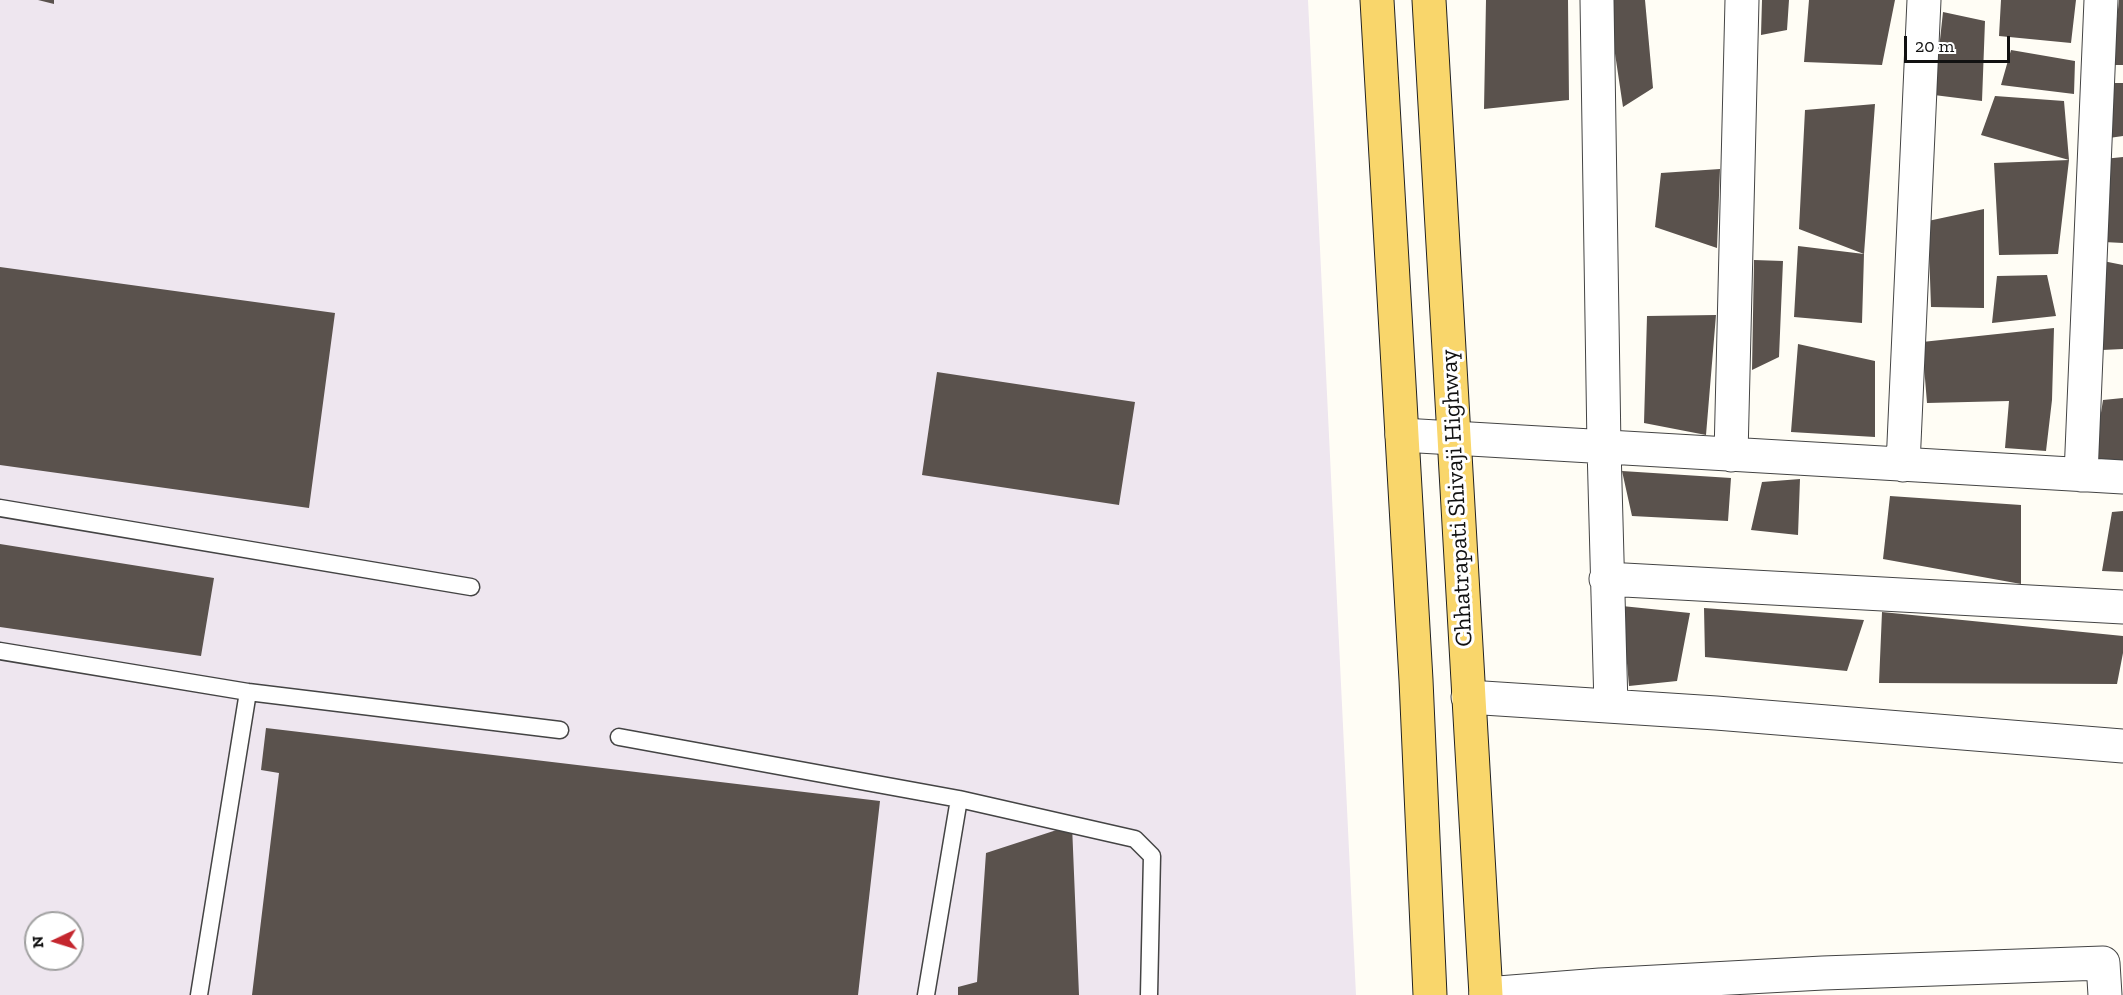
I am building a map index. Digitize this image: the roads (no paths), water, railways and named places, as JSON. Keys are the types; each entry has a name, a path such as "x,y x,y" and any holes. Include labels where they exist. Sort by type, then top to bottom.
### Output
{"main road":[{"name":"Chhatrapati Shivaji Highway","path":"1377,0 1416,680 1430,995"},
{"name":"Chhatrapati Shivaji Highway","path":"1429,0 1486,994"}],"street":[{"path":"1598,0 1606,579 1611,706"},
{"path":"1731,455 1742,0"},
{"path":"1903,465 1924,0"},
{"path":"2081,475 2101,0"},
{"path":"1402,435 2123,477"},
{"path":"1606,579 2123,607"},
{"path":"1468,697 2123,746"},
{"path":"1486,994 1824,984 2103,963 2105,995"}],"lane":[{"path":"0,507 471,587"},
{"path":"0,651 248,692 560,730"},
{"path":"199,995 248,692"},
{"path":"619,737 959,799 1135,839 1152,856 1149,995"},
{"path":"926,995 959,799"}]}
